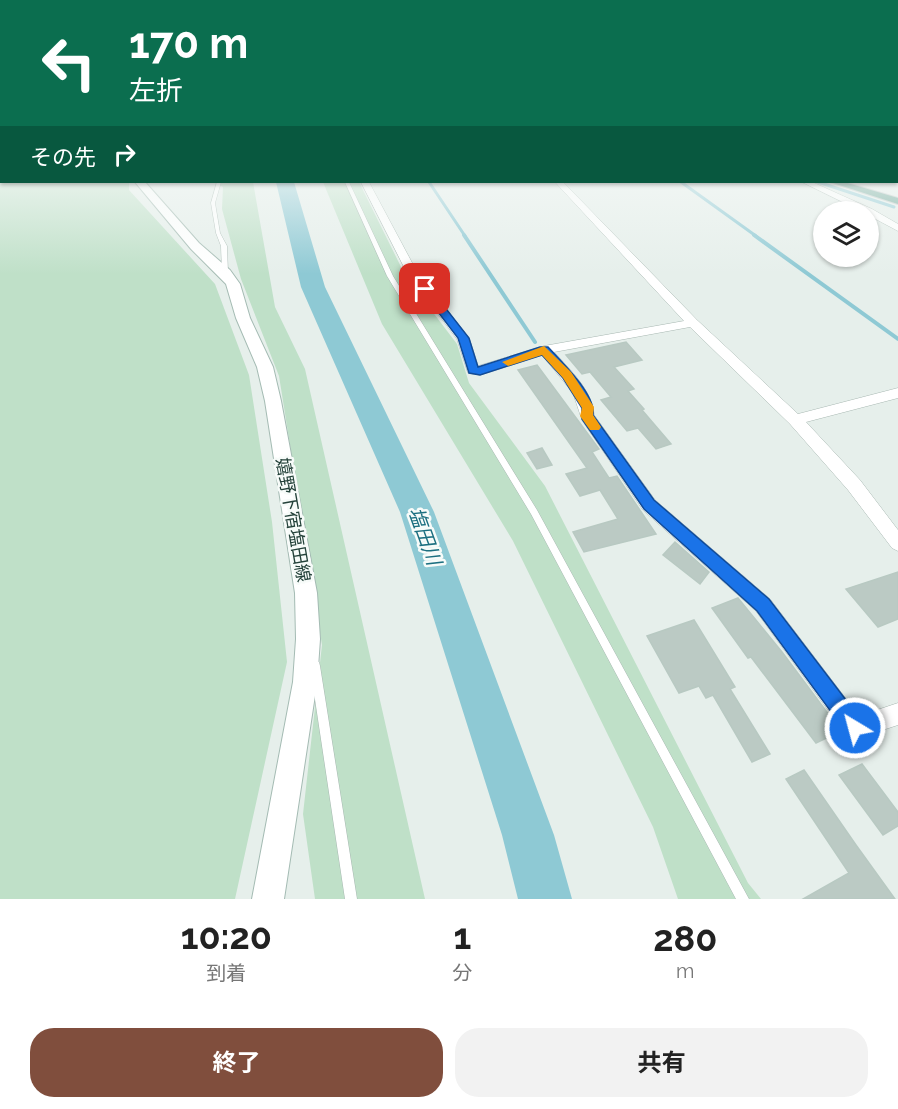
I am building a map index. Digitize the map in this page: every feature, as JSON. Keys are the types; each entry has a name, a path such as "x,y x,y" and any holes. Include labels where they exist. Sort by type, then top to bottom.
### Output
{"main road":[{"name":"嬉野下宿塩田線","path":"147,190 195,246 225,273 233,284 243,318 265,368 273,401 306,592 308,639 305,682 268,899"},
{"path":"861,190 898,201"}],"street":[{"path":"369,190 412,273 463,338 473,370 480,371 544,350 693,322"},
{"path":"567,190 693,322 795,420 855,485 898,543"},
{"path":"823,190 869,211 898,228"},
{"path":"544,350 567,375 588,407 587,416 649,505 763,605 855,728 898,714"},
{"path":"795,420 898,393"}],"lane":[{"path":"217,190 213,203 218,233 224,246 225,273"},
{"path":"350,190 390,276 534,513 743,899"},
{"path":"308,639 319,680 351,899"}],"green space":[{"path":"0,190 129,190 215,284 249,375 272,522 287,662 235,899 0,899"},
{"path":"223,190 254,190 275,307 305,369 425,899 315,899 303,814 322,645 279,376 241,279 222,209"},
{"path":"326,190 363,190 406,277 457,344 469,383 545,486 748,883 761,899 678,899 653,827 513,541 382,324"}],"building":[{"path":"626,342 642,360 614,367 634,389 628,391 644,409 642,410 671,444 656,449 638,428 627,431 601,400 611,397 590,372 582,374 566,355"},
{"path":"537,365 599,449 592,452 609,478 617,476 656,534 584,552 573,532 618,519 600,490 580,496 566,474 587,468 518,370"},
{"path":"542,448 552,465 537,469 527,453"},
{"path":"675,542 709,572 700,584 663,555"},
{"path":"898,572 898,619 878,627 846,589"},
{"path":"738,598 841,731 816,743 751,657 748,658 712,608"},
{"path":"694,620 735,687 730,689 770,754 752,762 713,695 706,698 699,686 679,693 647,636"},
{"path":"862,764 898,812 898,826 883,835 839,775"},
{"path":"804,770 895,899 803,899 849,873 786,779"}],"waterway":[{"name":"塩田川","path":"287,190 313,287 417,512 528,835 545,899"},
{"path":"434,190 465,236"},
{"path":"692,190 756,236"},
{"path":"842,190 894,207"},
{"path":"464,235 535,342"},
{"path":"754,235 898,339"}],"slow traffic":[{"path":"508,362 544,350 567,375 588,407 587,416 595,427"}],"route":[{"path":"425,289 463,338 473,370 480,371 544,350 567,375 588,407 587,416 649,505 763,605 855,728"}]}
